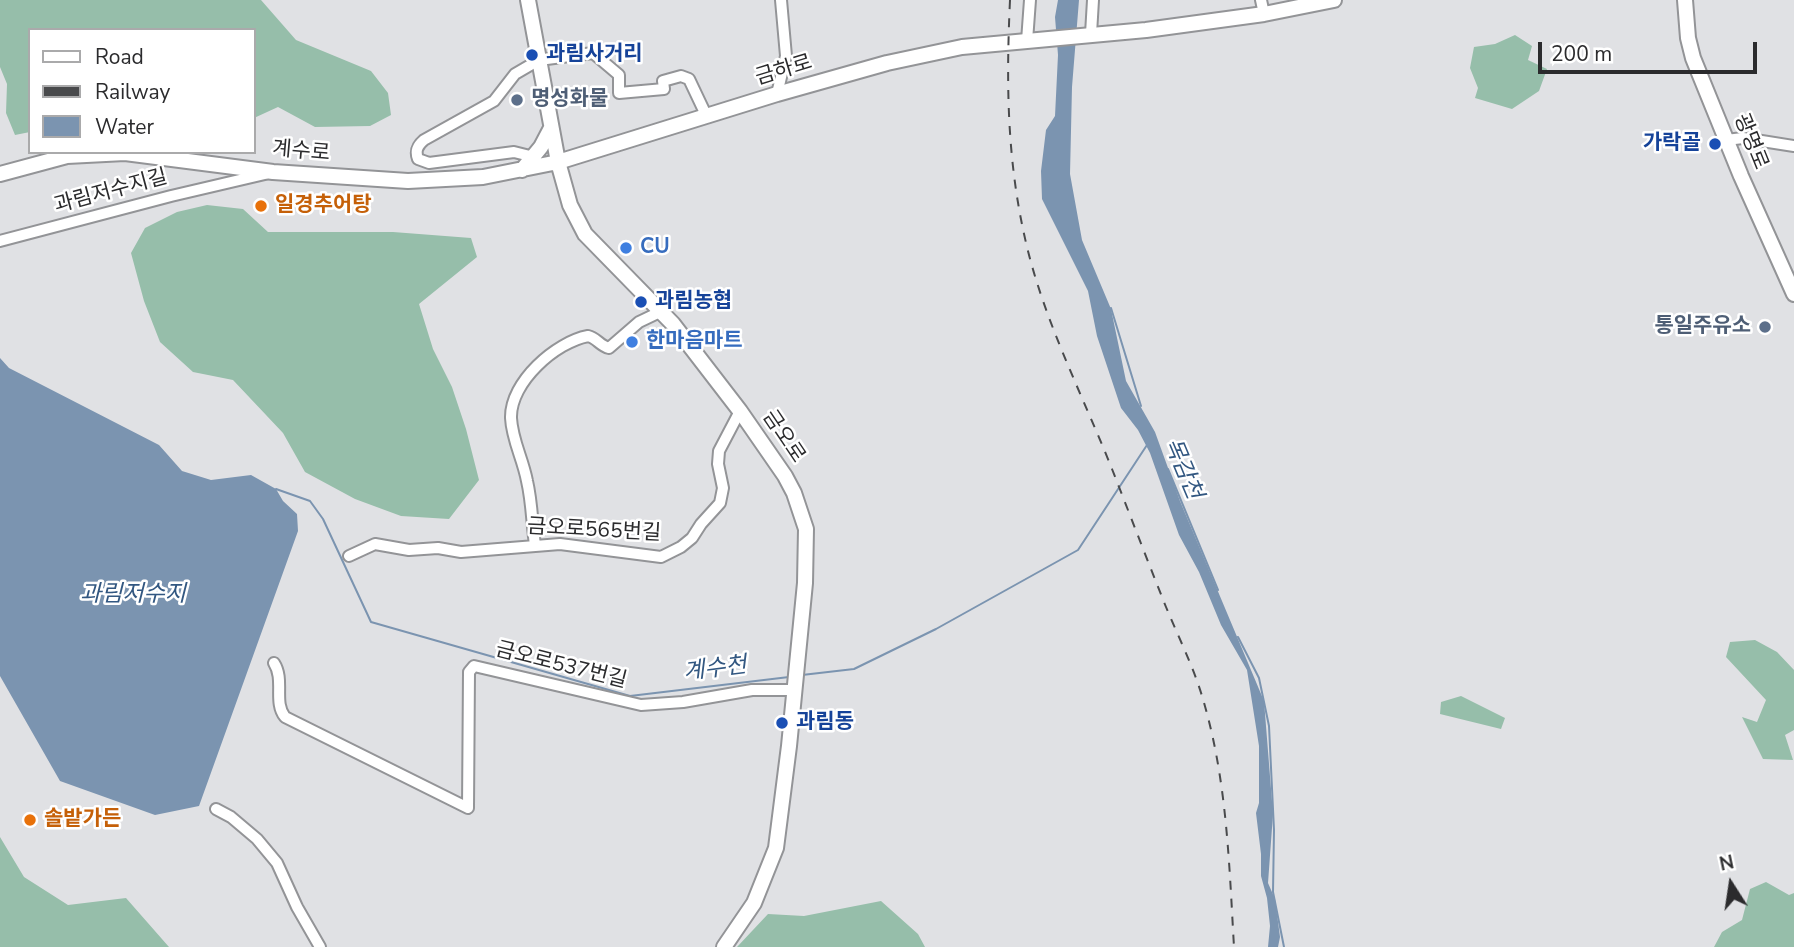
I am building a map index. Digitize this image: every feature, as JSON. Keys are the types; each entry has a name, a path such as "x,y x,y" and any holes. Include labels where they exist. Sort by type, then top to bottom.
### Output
{"main road":[{"name":"금오로","path":"528,0 558,162 570,205 585,234 662,311 740,411 785,476 798,502 806,529 807,559 776,848 754,903 724,947"},
{"path":"1091,34 1146,30 1262,7 1334,0"},
{"name":"광명로","path":"1685,0 1688,38 1693,58 1794,294"},
{"name":"금하로","path":"558,162 887,63 962,47 1091,34"},
{"path":"522,170 534,157 551,128"},
{"name":"계수로","path":"0,174 67,156 106,154"},
{"name":"계수로","path":"133,154 273,172 426,181 466,180 558,162"}],"street":[{"path":"777,94 786,56 781,0"},
{"path":"1027,41 1030,0"},
{"path":"1091,34 1093,0"},
{"path":"534,157 514,152 429,163 418,159 416,153 418,145 424,140 494,101 516,74 539,60 593,52 619,75 619,93 664,89 663,81 681,76 689,79 707,117"},
{"path":"1726,140 1743,138 1794,146"},
{"name":"과림저수지길","path":"0,241 273,172"},
{"path":"535,545 528,483 511,418 512,407 521,387 531,372 552,353 588,335 594,337 603,347 609,348 639,322 662,311"},
{"name":"금오로565번길","path":"348,556 375,544 409,550 438,548 461,552 535,545 575,545 661,557 692,538 720,503 723,488 718,464 719,451 740,411"},
{"name":"금오로537번길","path":"274,663 280,673 280,711 285,717 468,808 469,672 474,666 641,705 683,702 752,690 793,688"},
{"path":"216,809 232,817 257,839 277,863 297,907 320,947"}],"green space":[{"path":"0,0 261,0 296,40 371,71 388,93 391,115 370,126 315,127 278,107 256,117 256,28 28,28 28,132 15,135 6,113 7,84 0,67"},
{"path":"1515,35 1532,46 1528,60 1547,69 1539,91 1512,109 1475,98 1478,88 1470,68 1474,47 1495,44"},
{"path":"207,205 243,209 268,232 393,232 471,238 477,257 419,304 433,349 452,387 479,480 449,519 401,516 355,499 305,472 283,433 233,380 193,372 160,342 144,301 131,253 145,228 177,212"},
{"path":"1755,640 1777,652 1794,670 1794,730 1785,735 1793,760 1763,759 1742,717 1757,722 1766,700 1726,657 1730,642"},
{"path":"1461,696 1505,718 1501,729 1440,714 1441,702"},
{"path":"0,837 24,877 68,905 126,898 169,947 0,947"},
{"path":"1766,882 1789,895 1794,893 1794,947 1714,947 1722,932 1742,920 1750,889"},
{"path":"881,901 918,934 925,947 737,947 768,914 804,916"}],"water":[{"name":"목감천","path":"1058,0 1079,0 1072,87 1070,174 1082,240 1111,309 1126,381 1155,432 1180,501 1264,701 1273,814 1268,883 1275,899 1280,937 1278,947 1268,947 1270,926 1261,876 1256,813 1259,803 1259,746 1247,670 1221,625 1199,572 1179,535 1150,453 1138,430 1121,408 1097,336 1088,291 1042,199 1041,171 1046,130 1055,116 1058,55 1055,17"},
{"name":"과림저수지","path":"0,358 9,368 159,445 182,471 211,480 251,475 276,489 283,501 297,514 298,531 199,806 155,815 60,781 0,676"}],"waterway":[{"name":"목감천","path":"1111,308 1141,406"},
{"name":"계수천","path":"802,675 854,669 936,629 1078,550 1147,445"},
{"name":"목감천","path":"1168,469 1218,590"},
{"name":"계수천","path":"276,489 310,501 323,519 371,622 630,696 789,677"},
{"name":"목감천","path":"1238,637 1259,678 1269,726 1274,830 1273,892 1284,947"}],"railway":[{"path":"1010,0 1008,63 1012,155 1027,247 1044,304 1202,696 1222,789 1234,947"}],"place":[{"name":"과림사거리","path":"532,55"},
{"name":"명성화물","path":"517,100"},
{"name":"가락골","path":"1715,144"},
{"name":"일경추어탕","path":"261,206"},
{"name":"CU","path":"626,248"},
{"name":"과림농협","path":"641,302"},
{"name":"통일주유소","path":"1765,327"},
{"name":"한마음마트","path":"632,342"},
{"name":"과림동","path":"782,723"},
{"name":"솔밭가든","path":"30,820"}]}
